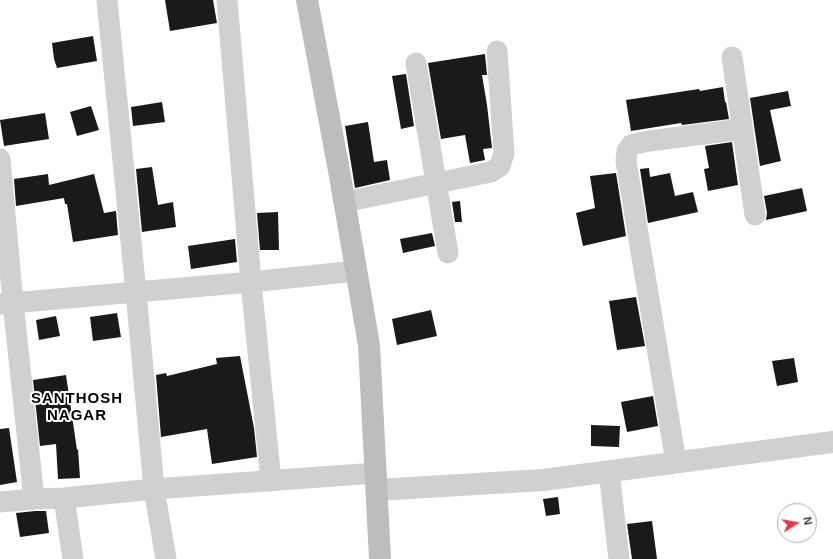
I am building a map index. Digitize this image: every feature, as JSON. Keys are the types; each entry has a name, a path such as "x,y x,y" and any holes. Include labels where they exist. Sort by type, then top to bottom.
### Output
{"main road":[{"path":"307,0 369,345 380,559"}],"street":[{"path":"107,0 154,489 166,559"},
{"path":"228,0 251,282 271,481"},
{"path":"344,202 491,172 500,166 504,153 497,51"},
{"path":"732,57 755,215"},
{"path":"416,63 448,253"},
{"path":"676,462 626,161 627,150 631,145 649,141 742,129"},
{"path":"0,159 7,304 34,499"},
{"path":"7,304 356,271"},
{"path":"0,502 271,481 376,482 543,480 833,442"},
{"path":"608,471 619,559"},
{"path":"64,498 73,559"}],"building":[{"path":"165,0 213,0 217,23 170,31"},
{"path":"93,36 97,61 57,68 52,43"},
{"path":"485,54 487,75 482,75 492,148 483,149 485,160 470,163 465,135 441,139 428,63"},
{"path":"406,74 414,126 401,129 392,76"},
{"path":"723,87 729,119 682,125 681,123 631,131 626,100 699,89 700,91"},
{"path":"788,91 791,106 770,110 781,161 760,166 750,98"},
{"path":"162,102 165,122 133,126 131,107"},
{"path":"91,106 99,130 77,136 70,112"},
{"path":"45,113 49,139 4,146 0,120"},
{"path":"368,122 374,162 387,160 390,180 355,188 345,126"},
{"path":"732,142 738,185 708,191 704,169 709,168 705,146"},
{"path":"152,167 158,205 173,202 176,227 142,232 136,169"},
{"path":"649,168 650,177 670,173 675,196 693,192 698,212 648,223 640,169"},
{"path":"616,173 626,236 583,246 576,213 595,208 590,176"},
{"path":"48,174 49,185 94,174 104,213 116,211 118,235 73,242 67,204 65,204 64,198 16,206 14,179"},
{"path":"802,188 807,211 766,220 767,213 764,196"},
{"path":"460,201 462,222 455,222 452,202"},
{"path":"278,212 279,250 260,250 257,213"},
{"path":"432,233 435,246 403,253 400,239"},
{"path":"235,239 237,262 191,269 188,246"},
{"path":"636,297 645,346 617,350 609,301"},
{"path":"431,310 437,336 397,345 392,319"},
{"path":"117,313 121,337 93,341 90,317"},
{"path":"56,316 60,336 39,340 36,320"},
{"path":"240,356 254,428 257,457 212,464 207,429 161,437 156,375 166,373 167,376 217,364 216,358"},
{"path":"794,358 798,382 777,386 772,361"},
{"path":"66,375 77,450 78,449 80,478 58,479 56,444 40,446 33,380"},
{"path":"653,396 658,426 627,432 621,402"},
{"path":"591,425 620,426 619,447 591,446"},
{"path":"9,428 17,482 0,485 0,429"},
{"path":"558,497 560,514 546,516 543,499"},
{"path":"46,511 49,533 20,537 16,513"},
{"path":"652,521 657,559 632,559 627,524"}],"district":[{"name":"SANTHOSH NAGAR","path":"77,408"}]}
